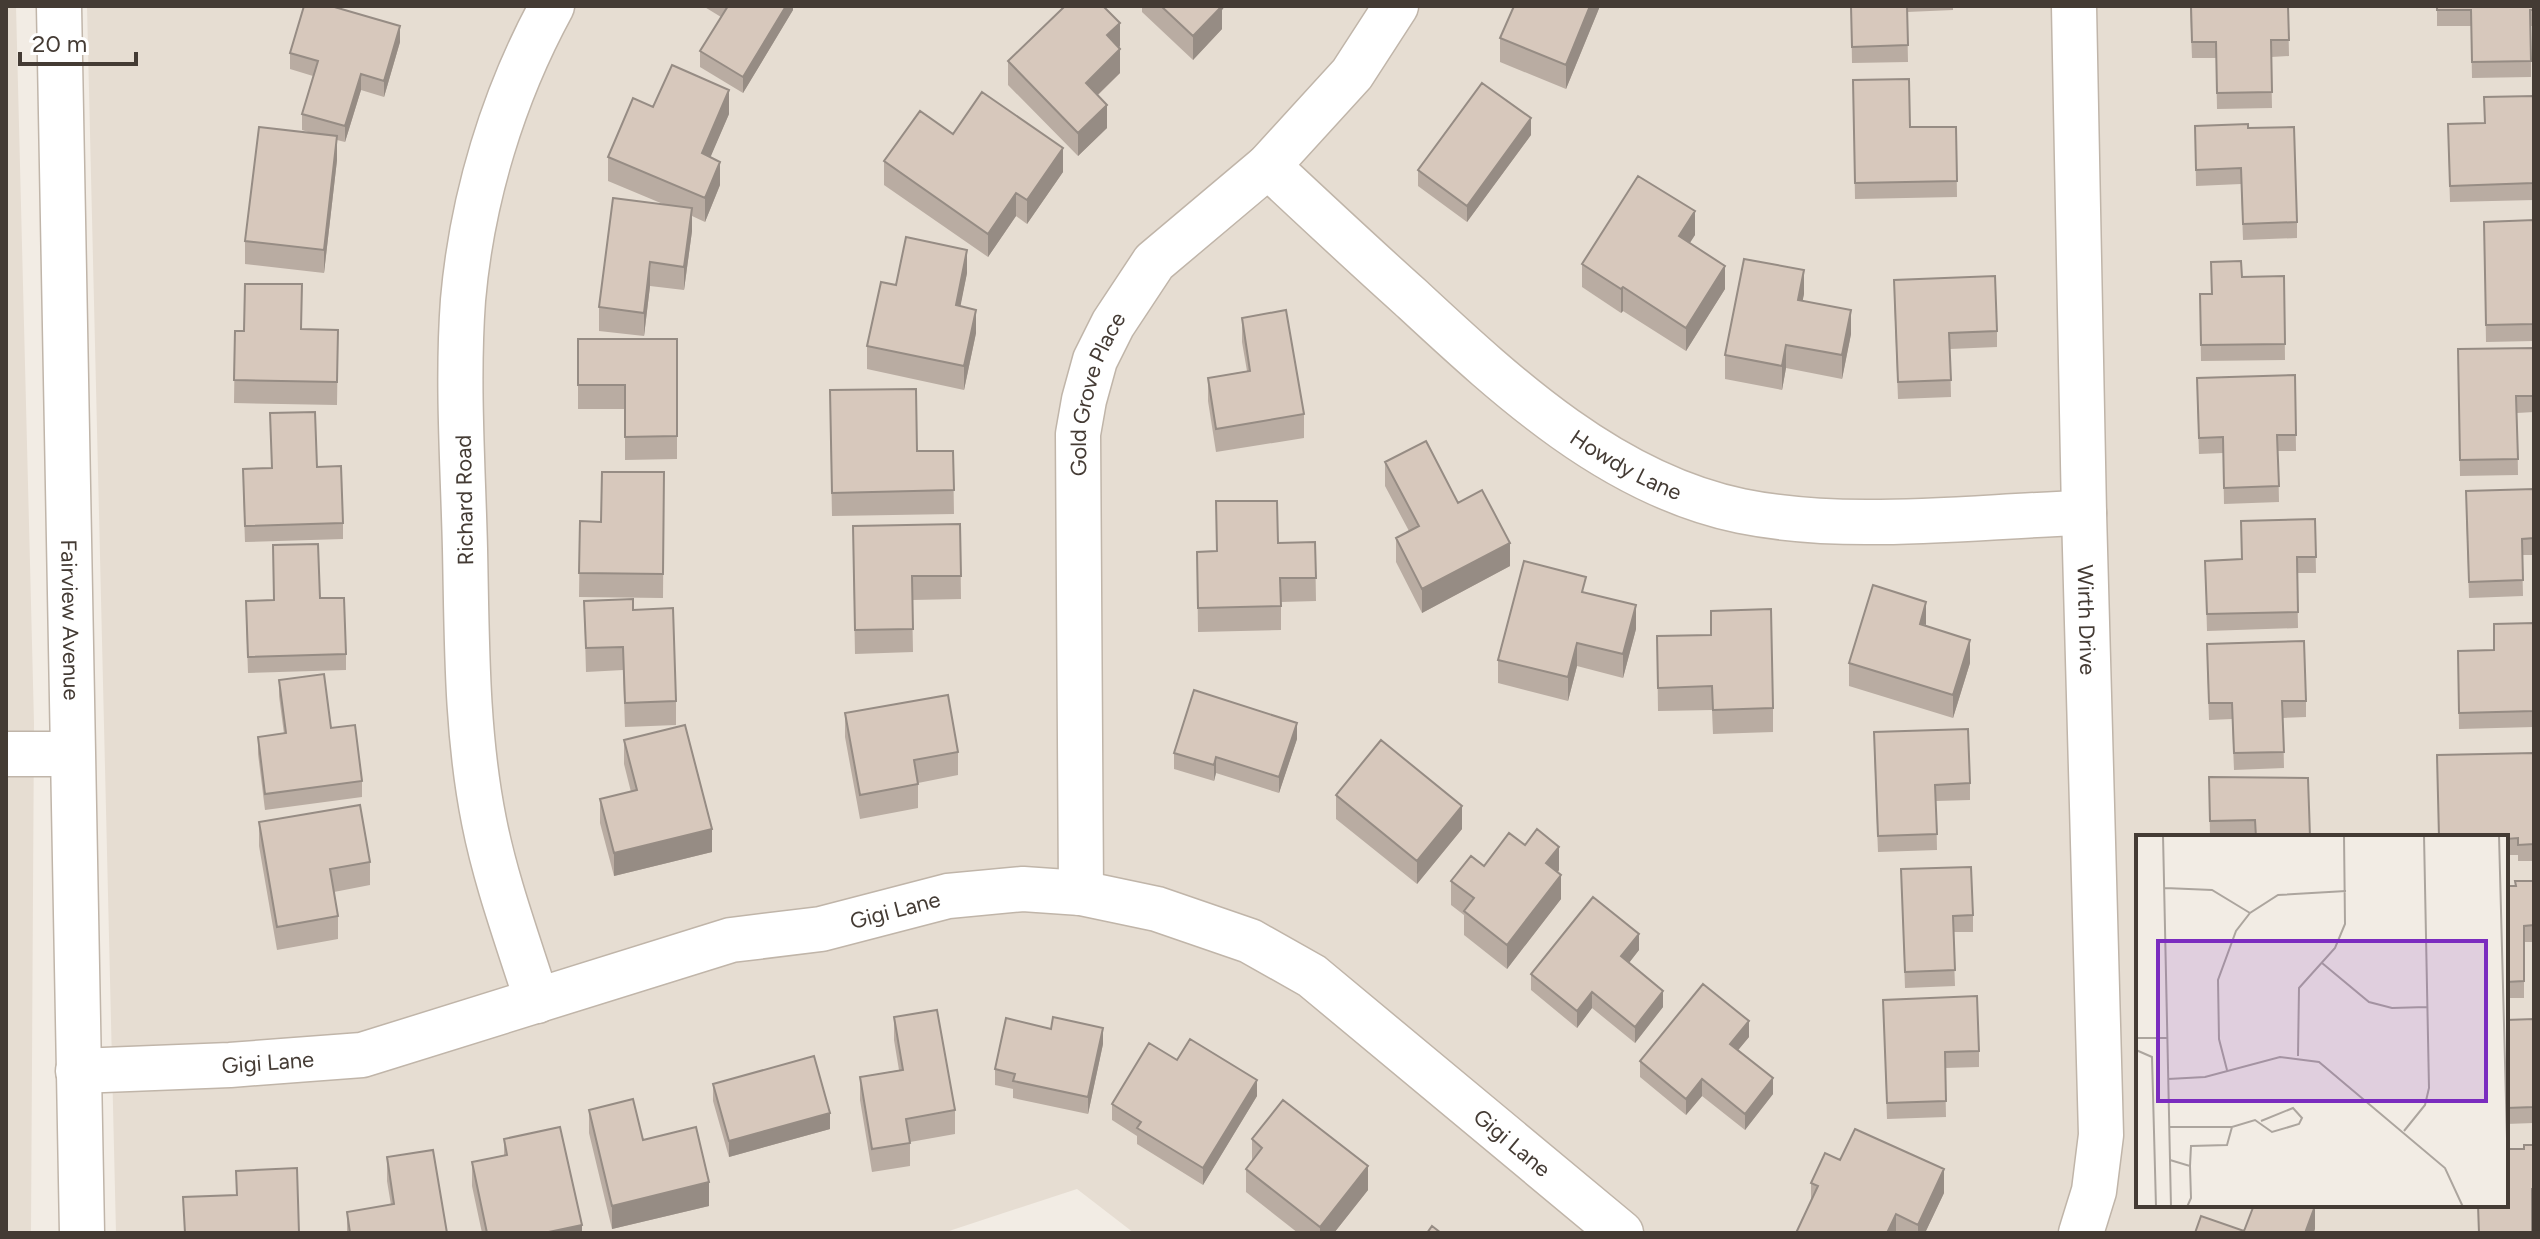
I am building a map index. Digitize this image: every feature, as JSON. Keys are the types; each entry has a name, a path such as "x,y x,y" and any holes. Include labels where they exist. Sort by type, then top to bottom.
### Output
{"street":[{"name":"Fairview Avenue","path":"59,6 82,1233"},
{"name":"Richard Road","path":"537,1001 493,862 474,762 468,699 460,359 466,275 482,189 517,78 552,6"},
{"name":"Gold Grove Place","path":"1081,893 1078,434 1095,360 1113,324 1154,262 1268,166 1352,74 1396,6"},
{"name":"Wirth Drive","path":"2074,6 2101,1135 2094,1191 2081,1233"},
{"name":"Howdy Lane","path":"1268,166 1510,386 1585,443 1635,472 1707,502 1741,511 1810,521 2084,513"},
{"path":"6,754 71,754"},
{"name":"Gigi Lane","path":"78,1071 230,1065 362,1055 731,940 821,929 948,896 1023,889 1081,893 1157,909 1250,941 1312,976 1621,1233"}],"shaded area":[{"path":"6,6 16,6 34,723 31,1233 6,1233"},
{"path":"87,6 2534,6 2534,1233 1134,1233 1077,1189 943,1233 116,1233"}],"building":[{"path":"304,6 331,6 400,26 384,81 361,74 345,126 302,114 318,61 290,53"},
{"path":"728,6 786,6 743,77 700,51"},
{"path":"1065,6 1103,6 1120,23 1107,35 1120,49 1086,83 1107,105 1078,133 1008,61"},
{"path":"1161,6 1222,6 1193,36"},
{"path":"1514,6 1590,6 1566,65 1500,38"},
{"path":"1851,6 1907,6 1908,45 1852,47"},
{"path":"2191,6 2288,6 2289,40 2271,40 2272,92 2217,93 2216,42 2192,42"},
{"path":"2437,6 2534,6 2534,10 2530,10 2531,61 2472,62 2471,10 2437,10"},
{"path":"672,65 729,90 702,153 720,162 705,198 608,157 633,98 653,107"},
{"path":"1909,79 1910,127 1956,127 1957,181 1855,183 1853,80"},
{"path":"1482,83 1531,118 1467,206 1418,170"},
{"path":"982,92 1063,148 1027,200 1016,193 988,234 884,161 920,111 953,134"},
{"path":"2534,96 2534,183 2450,186 2448,124 2485,123 2484,97"},
{"path":"2248,124 2248,128 2294,127 2297,222 2243,224 2241,168 2196,170 2195,126"},
{"path":"259,127 337,136 324,250 245,241"},
{"path":"1638,176 1695,211 1679,236 1725,266 1686,328 1582,264"},
{"path":"613,198 692,208 684,267 650,262 644,313 599,307"},
{"path":"2534,220 2534,324 2486,325 2484,222"},
{"path":"906,237 967,250 956,305 976,310 964,366 867,346 881,282 896,285"},
{"path":"1744,259 1804,270 1798,300 1851,310 1842,355 1786,345 1782,366 1725,355"},
{"path":"2241,261 2242,277 2284,276 2285,344 2201,345 2200,294 2212,294 2211,262"},
{"path":"1995,276 1997,331 1949,333 1951,380 1898,382 1894,280"},
{"path":"245,284 302,284 301,329 338,330 337,382 234,380 235,331 244,331"},
{"path":"1286,310 1304,414 1216,429 1208,378 1250,371 1242,318"},
{"path":"578,339 677,339 677,436 625,437 625,385 578,385"},
{"path":"2534,348 2534,396 2516,396 2518,459 2460,460 2458,349"},
{"path":"2295,375 2296,435 2277,435 2279,486 2224,488 2223,437 2199,438 2197,378"},
{"path":"916,389 917,451 953,451 954,490 832,493 830,390"},
{"path":"315,412 317,467 341,466 343,523 245,526 243,469 272,468 270,413"},
{"path":"1426,441 1458,503 1482,490 1510,543 1422,589 1396,538 1419,526 1385,462"},
{"path":"602,472 664,472 663,574 579,573 580,521 601,522"},
{"path":"2534,489 2534,538 2522,539 2523,580 2469,582 2466,491"},
{"path":"1216,501 1277,501 1278,543 1315,542 1316,578 1280,578 1281,606 1198,608 1197,552 1217,551"},
{"path":"2315,519 2316,557 2297,557 2298,612 2207,614 2205,561 2242,559 2241,521"},
{"path":"960,524 961,576 912,576 913,629 855,630 853,526"},
{"path":"318,544 320,598 344,598 346,654 248,657 246,601 274,600 273,545"},
{"path":"1524,561 1586,577 1582,592 1636,605 1623,654 1577,643 1568,677 1498,660"},
{"path":"1873,585 1926,602 1920,624 1970,640 1953,695 1849,663"},
{"path":"633,599 633,610 673,608 676,701 625,703 623,647 586,648 584,601"},
{"path":"1771,609 1773,708 1713,710 1712,686 1658,688 1657,636 1711,635 1711,611"},
{"path":"2534,623 2534,711 2459,713 2458,651 2494,650 2494,624"},
{"path":"2304,641 2306,701 2282,701 2284,752 2234,753 2232,703 2209,703 2207,644"},
{"path":"324,674 331,728 355,725 362,781 265,794 258,737 286,733 279,680"},
{"path":"1194,690 1297,723 1279,777 1216,757 1214,765 1174,753"},
{"path":"948,695 958,752 914,760 918,784 860,795 845,713"},
{"path":"685,725 712,829 614,853 600,799 637,790 624,740"},
{"path":"1968,729 1970,783 1935,785 1937,834 1878,836 1874,732"},
{"path":"1381,740 1462,806 1417,861 1336,795"},
{"path":"2534,753 2534,844 2518,845 2518,838 2508,839 2508,835 2439,835 2437,755"},
{"path":"2209,777 2308,778 2310,835 2256,835 2255,820 2210,821"},
{"path":"360,805 370,862 330,869 338,916 277,927 259,822"},
{"path":"1537,829 1559,847 1546,863 1561,875 1507,945 1464,911 1474,898 1451,881 1471,856 1484,866 1509,833 1525,845"},
{"path":"1971,867 1973,915 1953,916 1955,970 1905,972 1901,869"},
{"path":"2515,881 2534,881 2534,925 2524,926 2524,981 2508,982 2508,886 2516,886"},
{"path":"1593,897 1639,934 1621,956 1663,991 1635,1027 1592,992 1577,1011 1531,974"},
{"path":"1703,984 1749,1021 1730,1044 1773,1078 1745,1114 1702,1079 1686,1099 1640,1061"},
{"path":"1977,996 1979,1051 1945,1052 1946,1101 1887,1103 1883,1000"},
{"path":"937,1010 955,1110 906,1119 910,1143 872,1149 860,1077 903,1070 894,1017"},
{"path":"1053,1017 1103,1028 1088,1097 1013,1081 1015,1074 995,1069 1006,1018 1051,1029"},
{"path":"2534,1019 2534,1107 2508,1108 2508,1020"},
{"path":"1190,1039 1257,1080 1203,1168 1137,1128 1141,1122 1112,1104 1149,1043 1177,1060"},
{"path":"814,1056 830,1113 729,1141 713,1084"},
{"path":"633,1099 643,1140 696,1127 709,1182 612,1206 589,1110"},
{"path":"1283,1100 1368,1166 1320,1227 1246,1169 1262,1148 1252,1139"},
{"path":"560,1127 582,1225 544,1233 487,1233 472,1162 507,1155 504,1139"},
{"path":"1855,1129 1944,1169 1918,1225 1896,1214 1887,1233 1796,1233 1818,1186 1811,1183 1825,1153 1840,1160"},
{"path":"2524,1145 2534,1145 2532,1233 2479,1233 2478,1207 2508,1207 2508,1149 2524,1149"},
{"path":"433,1150 447,1233 350,1233 347,1212 394,1204 387,1157"},
{"path":"297,1168 299,1233 185,1233 183,1197 237,1195 236,1171"},
{"path":"2253,1207 2315,1207 2305,1233 2195,1233 2201,1216 2244,1231"},
{"path":"1432,1226 1441,1233 1427,1233"}]}
